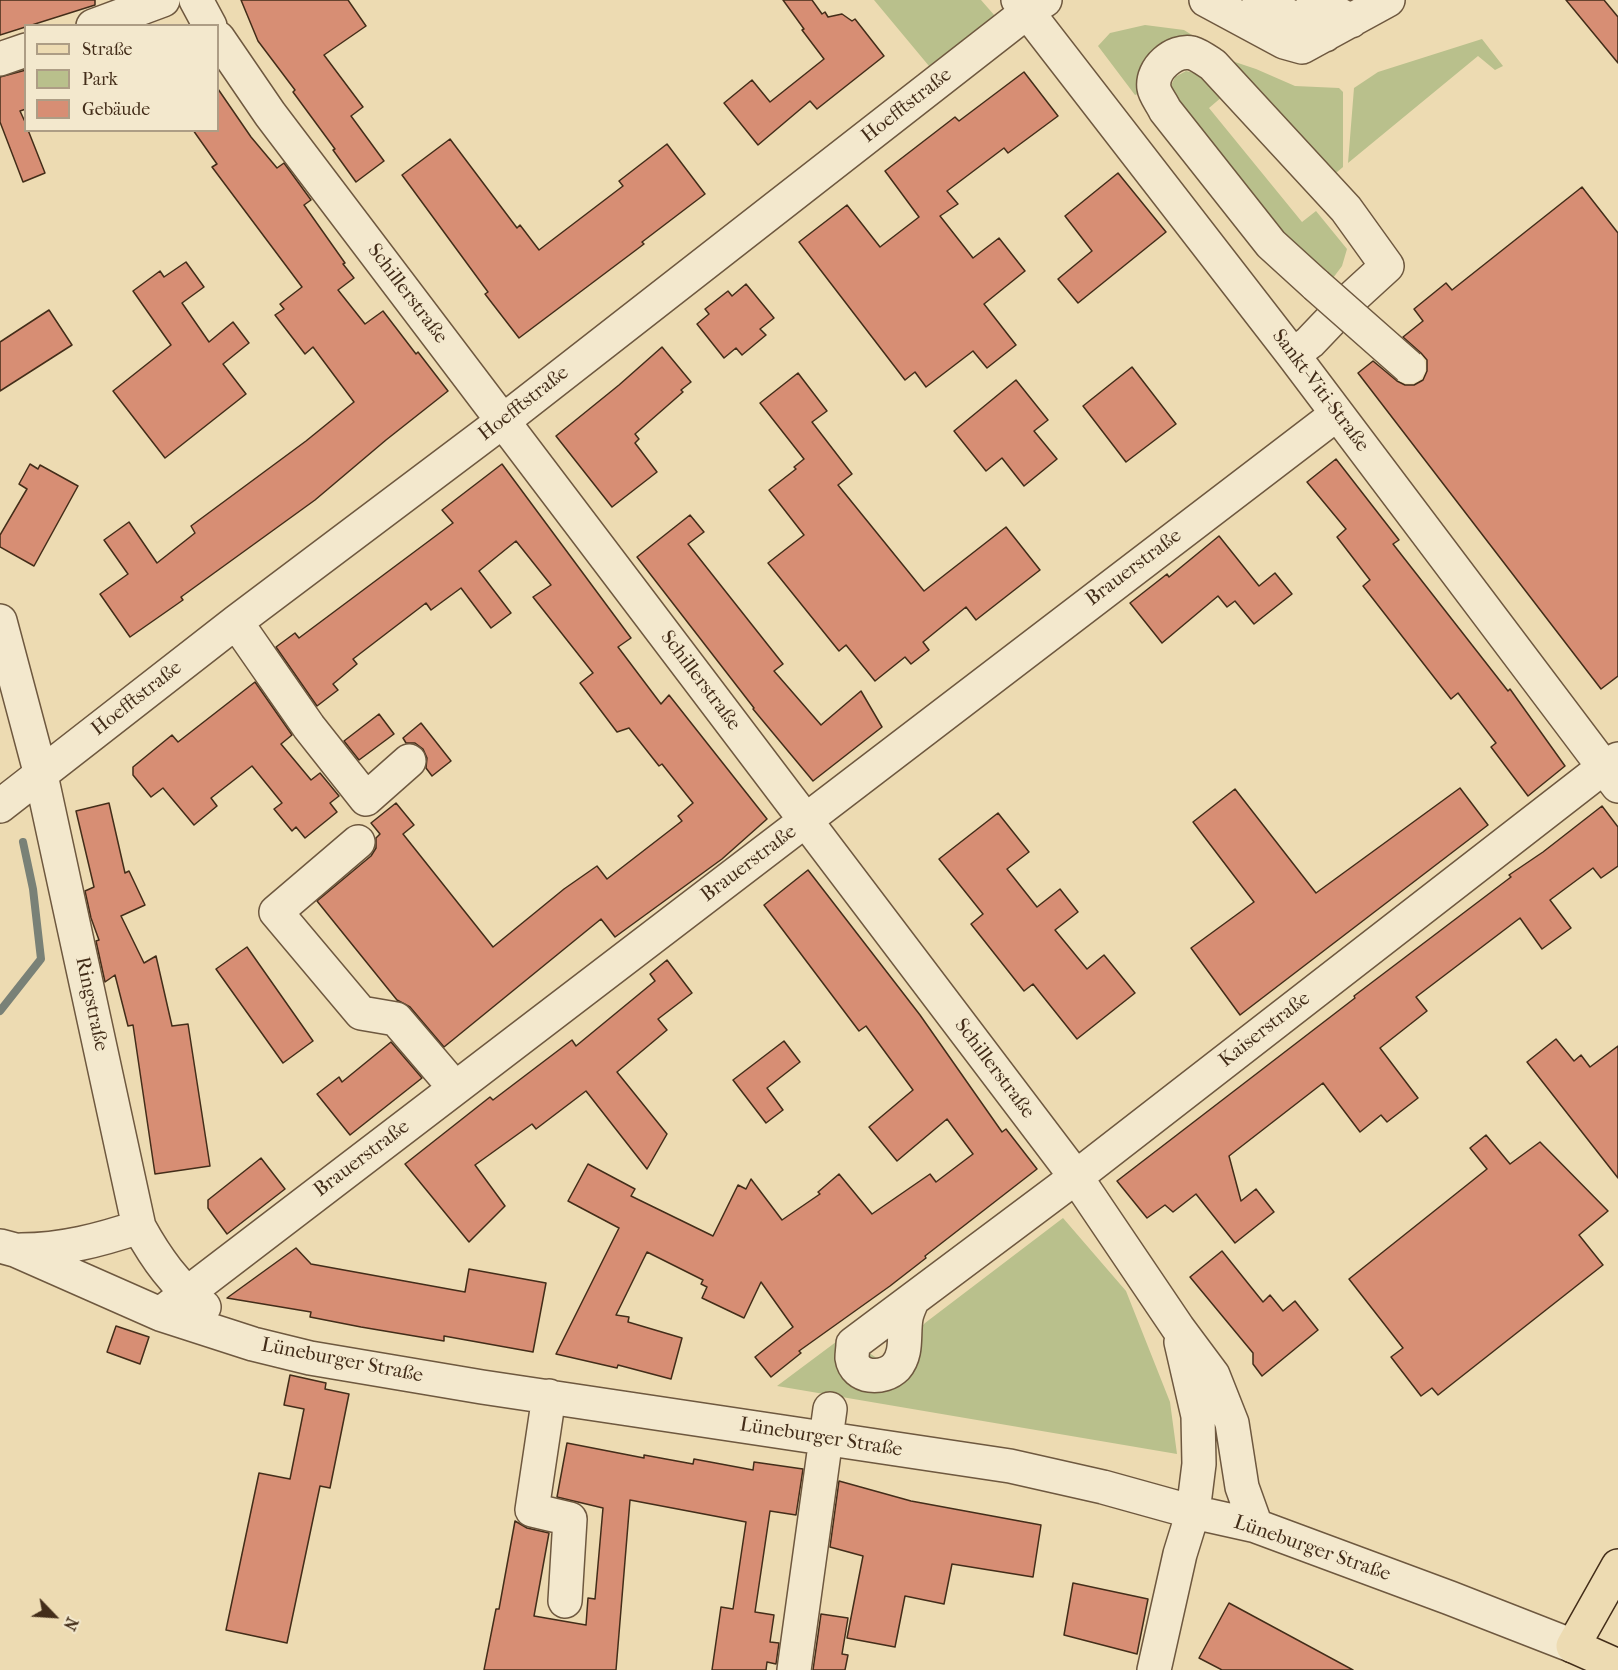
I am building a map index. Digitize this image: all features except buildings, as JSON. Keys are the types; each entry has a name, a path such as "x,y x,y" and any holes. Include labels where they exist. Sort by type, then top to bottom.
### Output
{"main road":[{"path":"1573,1647 1618,1566"},
{"name":"Lüneburger Straße","path":"1573,1647 1615,1657"}],"street":[{"path":"98,24 164,0"},
{"path":"196,0 209,24"},
{"path":"1206,0 1284,42 1302,47 1361,13"},
{"path":"1259,0 1361,13"},
{"path":"1312,0 1361,13"},
{"name":"Sankt-Viti-Straße","path":"1030,4 1337,414 1613,771"},
{"name":"Hoefftstraße","path":"0,806 236,622 503,421 1030,4"},
{"name":"Schillerstraße","path":"219,40 247,83 1076,1177 1178,1328 1213,1375 1225,1402 1235,1439 1242,1487 1256,1526"},
{"path":"0,59 24,51"},
{"path":"1293,355 1310,342 1352,297 1387,266 1346,209 1214,65 1193,53 1181,53 1160,68 1154,78 1154,89 1165,110 1272,244 1316,285 1408,367"},
{"name":"Brauerstraße","path":"160,1314 1337,414"},
{"name":"Ringstraße","path":"0,621 41,775 139,1227 155,1257 186,1294 253,1344"},
{"path":"236,622 309,727 366,799 409,761"},
{"name":"Kaiserstraße","path":"912,1301 1613,771"},
{"path":"358,842 276,912 361,1013 396,1019 455,1088"},
{"name":"Lüneburger Straße","path":"8,1248 46,1250 100,1240 139,1227"},
{"name":"Lüneburger Straße","path":"8,1248 160,1314 253,1344 310,1358 549,1396 827,1424 1103,1487 1193,1512 1256,1526 1450,1598 1573,1647"},
{"name":"Schillerstraße","path":"1162,1665 1180,1554 1193,1512 1200,1443 1196,1405 1178,1328"},
{"path":"549,1396 532,1510 570,1519 565,1601"},
{"path":"794,1670 827,1424"}],"green space":[{"path":"874,0 981,0 995,16 929,66"},
{"path":"1145,25 1184,30 1235,62 1295,86 1339,88 1343,92 1343,167 1330,178 1247,76 1185,42 1168,40 1154,49 1142,66 1138,94 1135,95 1098,46 1110,33"},
{"path":"1482,39 1503,66 1495,70 1478,56 1348,163 1354,88 1378,72"},
{"path":"1186,71 1204,75 1223,96 1209,108 1302,222 1316,211 1347,249 1342,266 1333,278 1285,240 1168,92 1175,77"},
{"path":"1063,1218 1126,1291 1170,1402 1177,1454 777,1386 844,1336 887,1365 925,1323"}],"waterway":[{"path":"0,1011 41,959 33,889 23,842"}]}
